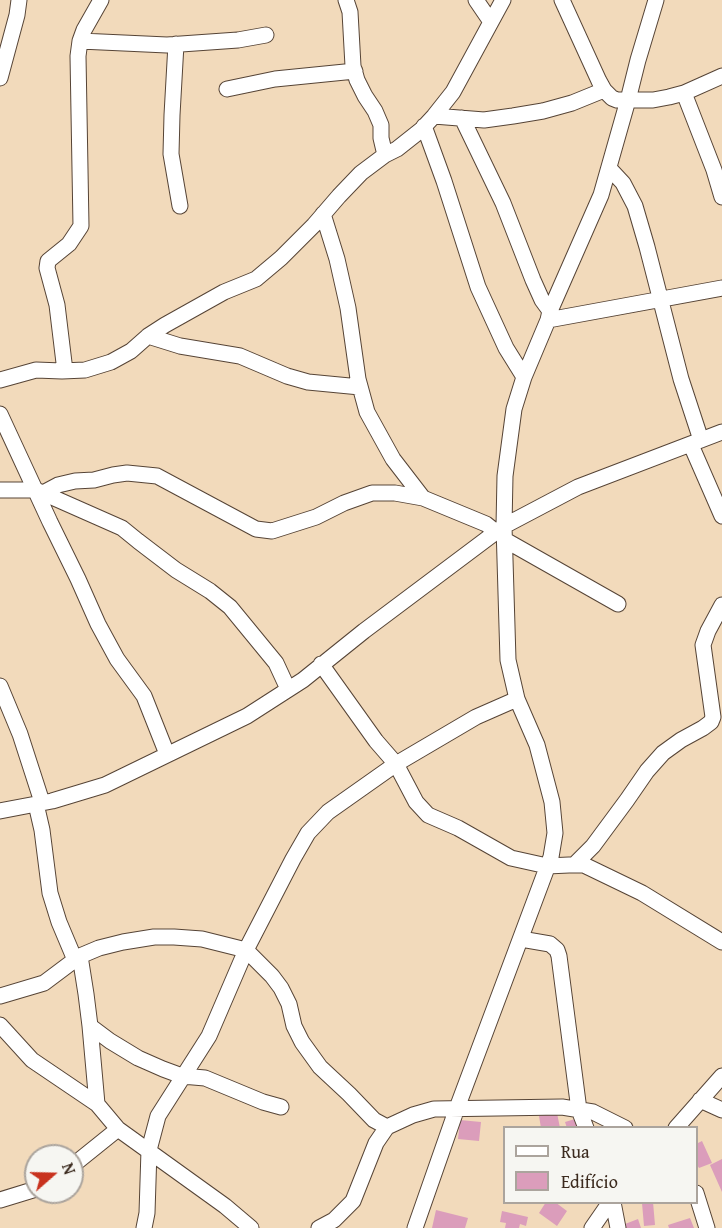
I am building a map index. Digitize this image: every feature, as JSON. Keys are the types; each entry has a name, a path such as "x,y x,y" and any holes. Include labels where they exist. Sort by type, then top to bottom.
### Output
{"street":[{"path":"0,78 19,0"},
{"path":"65,371 57,305 47,268 48,261 69,244 81,226 78,56 84,30 101,0"},
{"path":"346,0 350,12 353,66 365,96 381,125 385,155"},
{"path":"476,0 491,22"},
{"path":"0,380 36,370 85,370 111,362 131,351 148,336 224,292 256,279 281,258 361,173 397,149 429,121 453,92 503,0"},
{"path":"562,0 603,90 612,98 653,100 684,93 722,76"},
{"path":"415,1228 457,1108 551,857 555,832 552,802 537,745 517,699 508,660 502,532 505,476 514,409 524,377 602,195 656,0"},
{"path":"80,41 176,44 238,40 266,35"},
{"path":"176,44 171,154 180,206"},
{"path":"227,89 275,79 355,71"},
{"path":"429,121 462,118 484,120 543,111 572,103 603,90"},
{"path":"684,93 722,197"},
{"path":"462,118 503,203 549,315"},
{"path":"429,121 444,181 478,287 506,348 524,377"},
{"path":"609,168 623,183 635,206 696,442 722,516"},
{"path":"323,214 337,259 348,308 358,380 367,412 393,459 423,498"},
{"path":"549,315 660,300 722,288"},
{"path":"148,336 180,346 240,356 286,376 308,382 360,387"},
{"path":"0,414 40,492 98,624 117,658 144,696 167,754"},
{"path":"0,811 52,801 105,785 247,716 303,680 321,664 502,532 578,487 722,432"},
{"path":"40,492 75,481 94,480 127,473 157,476 256,529 272,531 316,517 344,503 372,493 395,493 423,498 502,532 618,604"},
{"path":"0,490 40,492 122,528 230,607 276,663 288,689"},
{"path":"574,865 593,846 647,771 663,753 711,722 703,645 722,606"},
{"path":"321,664 376,741 396,764 416,802 428,814 511,858 547,866 584,865 642,893 722,942"},
{"path":"0,686 20,734 39,803 51,893 59,922 77,958 90,1026 97,1104"},
{"path":"144,1228 147,1213 149,1150 158,1116 209,1036 246,950 308,833 328,812 396,764 476,717 517,699"},
{"path":"0,996 44,983 77,958 99,948 123,942 154,937 202,939 246,950 281,988 289,1004 294,1026 302,1042 320,1067 374,1120 387,1127"},
{"path":"520,939 550,944 557,950 579,1110 585,1126"},
{"path":"90,1026 138,1058 182,1076 205,1078 281,1107"},
{"path":"1,1028 32,1060 97,1104 118,1129 225,1206 251,1228"},
{"path":"678,1126 722,1076"},
{"path":"700,1100 722,1110"},
{"path":"319,1228 334,1220 353,1201 376,1143 387,1127 413,1114 434,1109 562,1107 593,1112 621,1126"},
{"path":"84,1157 118,1129"},
{"path":"0,1200 24,1193"},
{"path":"698,1199 707,1228"},
{"path":"592,1228 610,1204"},
{"path":"611,1204 618,1228"}],"building":[{"path":"557,1113 560,1126 541,1126 539,1116"},
{"path":"575,1119 577,1126 566,1126 565,1122"},
{"path":"460,1120 481,1122 479,1141 458,1139"},
{"path":"702,1141 712,1163 699,1168 698,1166 698,1143"},
{"path":"722,1159 722,1192 710,1165"},
{"path":"545,1204 558,1204 567,1211 557,1226 539,1213"},
{"path":"642,1204 653,1204 655,1225 644,1226"},
{"path":"436,1210 468,1218 465,1228 432,1228"},
{"path":"502,1211 528,1217 526,1226 520,1224 519,1228 505,1228 506,1223 500,1222"},
{"path":"690,1218 694,1228 669,1228 668,1225"},
{"path":"638,1219 641,1228 626,1228 625,1224"}]}
